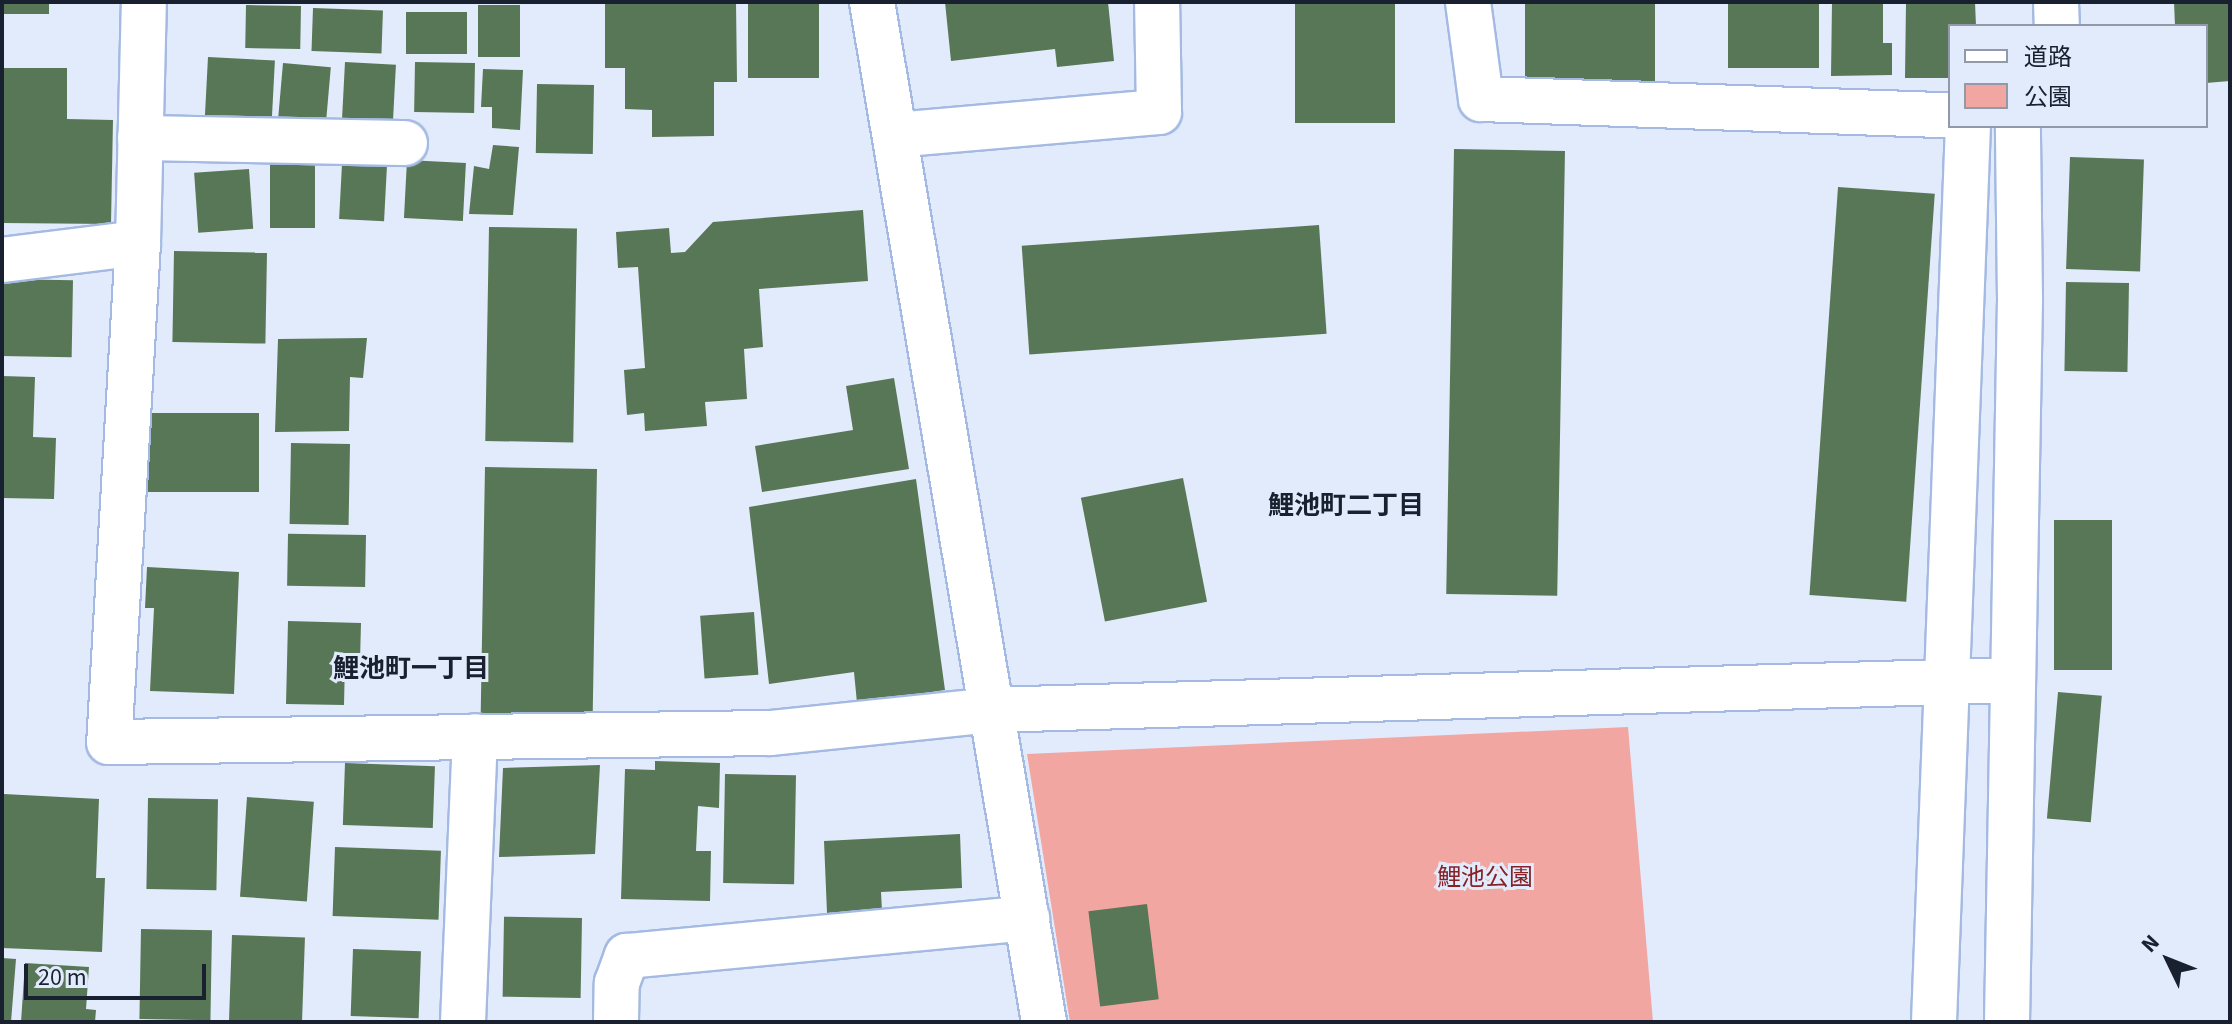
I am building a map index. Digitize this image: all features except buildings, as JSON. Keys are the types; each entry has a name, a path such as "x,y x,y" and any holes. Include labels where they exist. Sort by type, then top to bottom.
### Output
{"street":[{"path":"144,2 138,243 109,742 770,733 991,710 2013,680"},
{"path":"872,2 1044,1022"},
{"path":"895,135 1159,112 1157,2"},
{"path":"1468,2 1481,99 1948,115"},
{"path":"2056,2 2057,24"},
{"path":"1934,1022 1968,128"},
{"path":"2007,1022 2018,128"},
{"path":"140,138 405,143"},
{"path":"2,260 138,243"},
{"path":"463,1022 475,736"},
{"path":"616,1022 617,983 627,956 1027,918"}],"green space":[{"name":"鯉池公園","path":"1628,727 1653,1022 1070,1022 1027,754"}],"district":[{"name":"鯉池町二丁目","path":"1346,506"},
{"name":"鯉池町一丁目","path":"411,669"}]}
